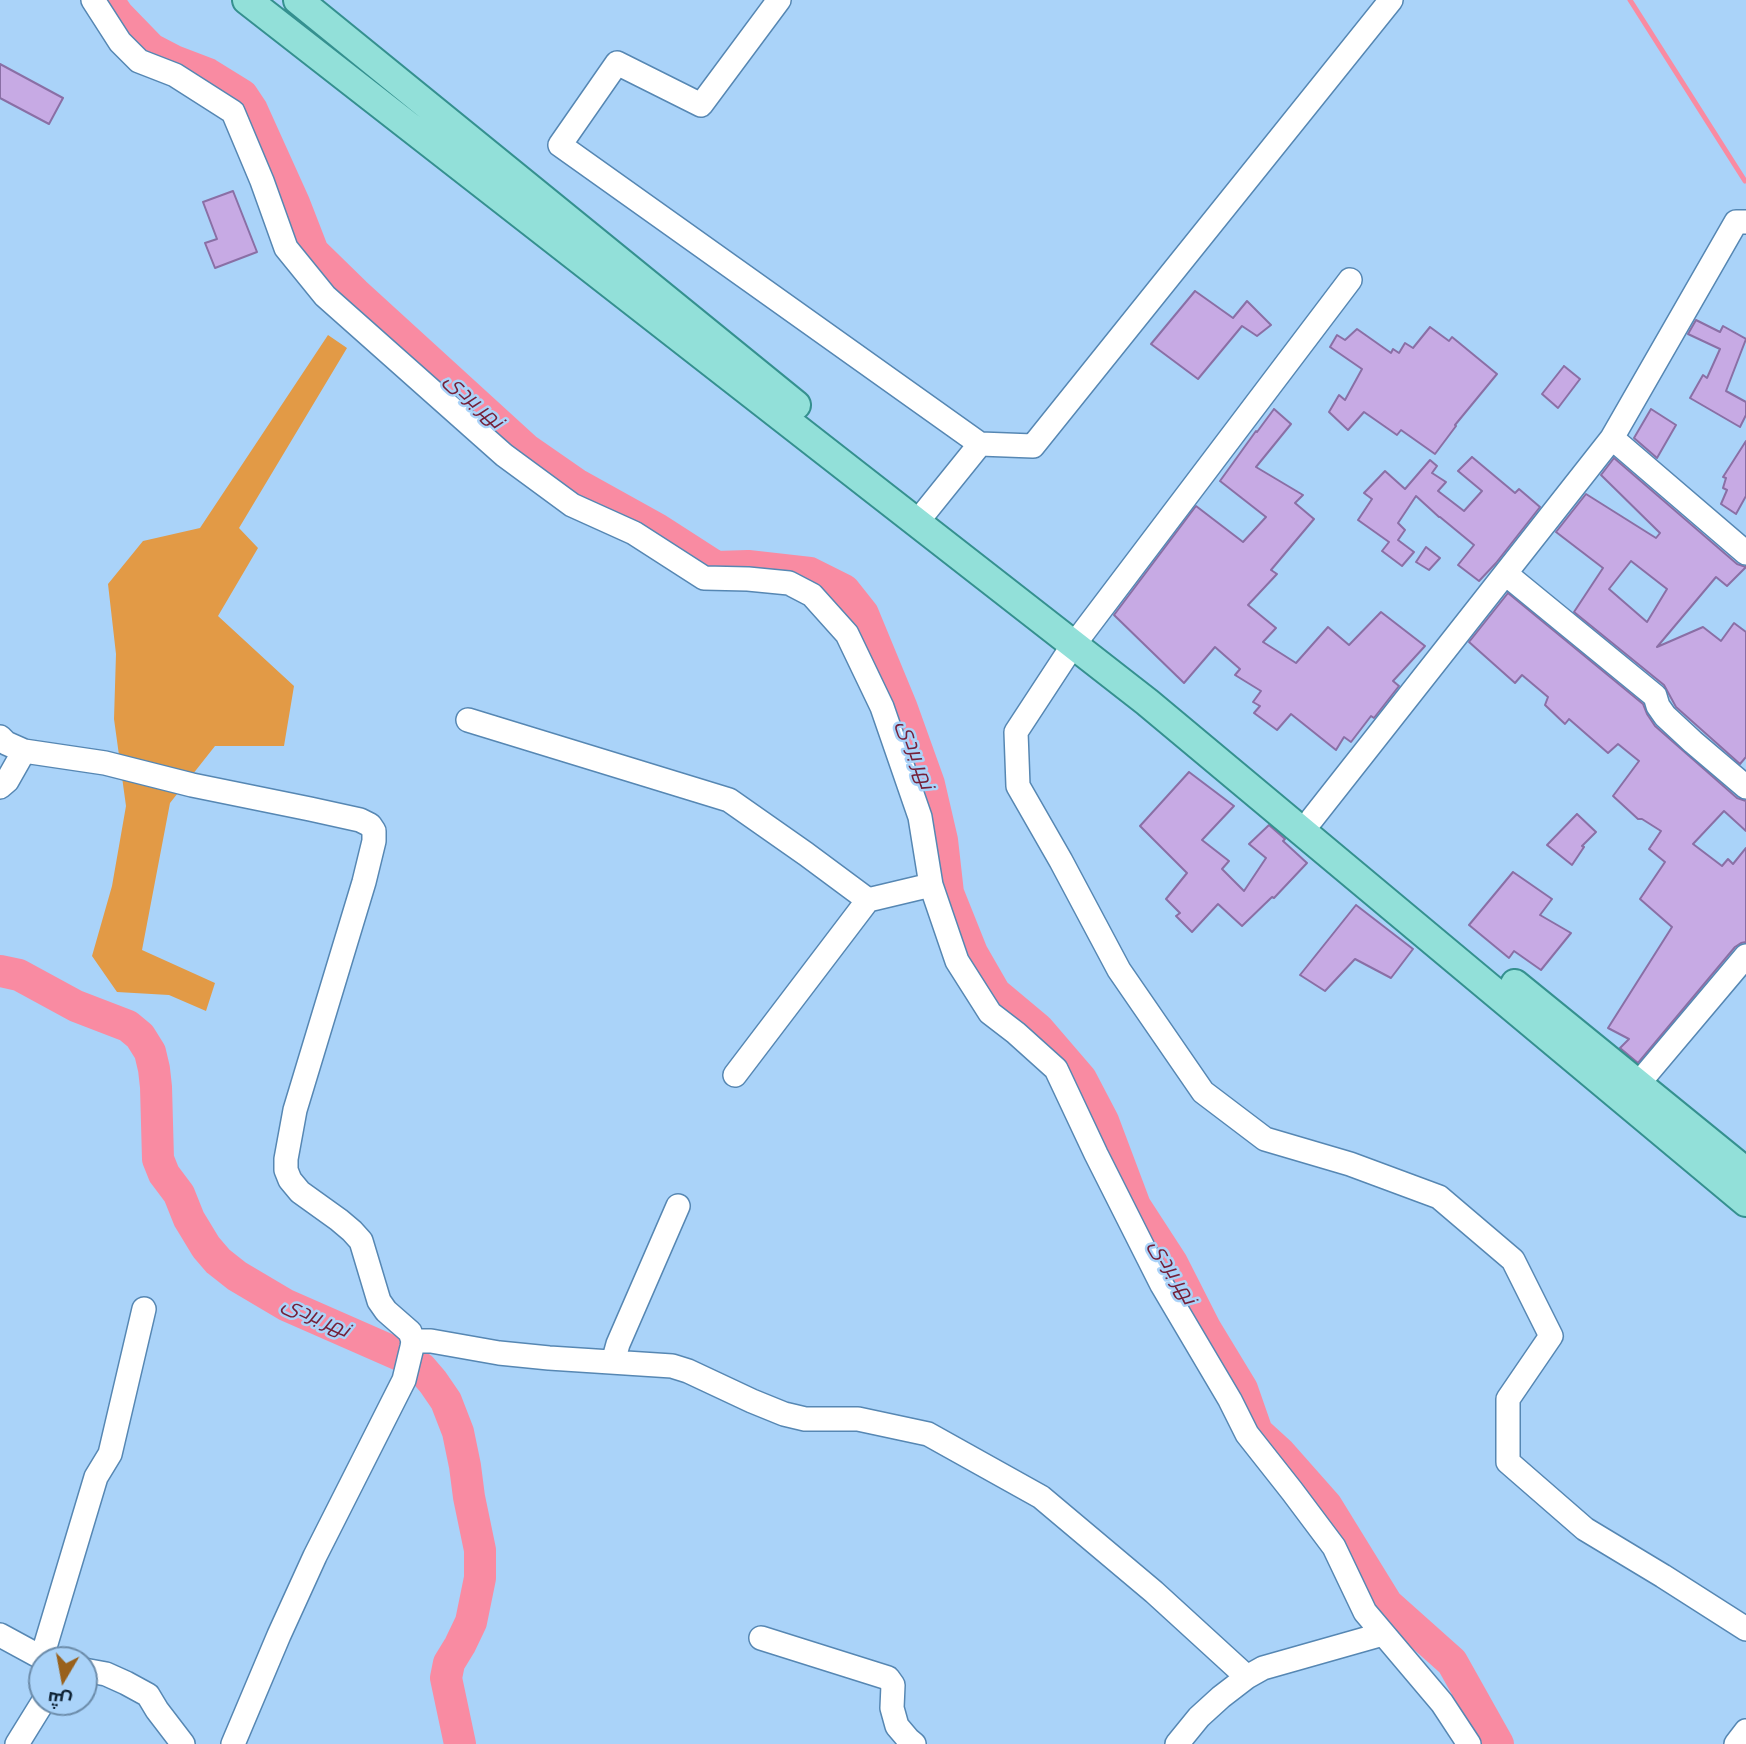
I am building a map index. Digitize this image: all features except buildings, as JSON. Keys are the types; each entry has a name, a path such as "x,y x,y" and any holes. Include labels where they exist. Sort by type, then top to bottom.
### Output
{"main road":[{"path":"247,0 1312,819 1746,1172"},
{"path":"298,0 926,511 1078,639 1147,702 1746,1202"}],"street":[{"path":"93,0 120,42 139,61 175,75 233,112 286,248 325,296 505,455 572,505 634,533 704,578 789,583 813,595 846,634 882,706 920,817 931,885 957,961 990,1013 1056,1069 1163,1285 1230,1399 1247,1434 1334,1547 1365,1612 1442,1703 1469,1744"},
{"path":"779,0 701,105 617,63 560,145 980,444 1033,446 1391,0"},
{"path":"1312,819 1612,438 1736,222 1746,222"},
{"path":"1350,281 1078,639 1016,732 1018,786 1119,970 1203,1092 1265,1139 1350,1164 1439,1197 1513,1261 1551,1336 1508,1399 1508,1462 1585,1529 1746,1629"},
{"path":"1612,438 1746,553"},
{"path":"926,511 980,444"},
{"path":"1506,574 1655,696 1665,716 1746,787"},
{"path":"468,720 729,800 868,900"},
{"path":"0,737 6,743 24,751 105,763 192,785 310,808 360,820 370,825 374,831 364,882 295,1110 286,1170 300,1192 339,1220 361,1241 379,1301 386,1311 410,1332 413,1344 404,1380 315,1556 233,1744"},
{"path":"0,787 7,781 24,751"},
{"path":"735,1075 868,900 931,885"},
{"path":"1638,1084 1746,956"},
{"path":"613,1362 618,1344 678,1206"},
{"path":"48,1646 96,1477 110,1454 144,1309"},
{"path":"413,1344 431,1342 512,1354 672,1366 784,1415 805,1419 858,1419 928,1434 1041,1497 1154,1592 1247,1677"},
{"path":"1177,1744 1199,1717 1221,1697 1263,1668 1383,1634"},
{"path":"0,1635 28,1650"},
{"path":"761,1638 888,1678 893,1685 892,1708 897,1726 914,1744"},
{"path":"98,1673 148,1695 183,1744"},
{"path":"17,1744 34,1716"},
{"path":"1736,1744 1746,1731"}],"shaded area":[{"path":"328,335 347,348 239,528 258,548 218,616 294,686 284,746 215,746 170,803 142,950 215,983 206,1011 169,995 117,992 92,956 112,886 126,806 114,719 116,654 108,584 143,541 200,528"}],"waterway":[{"name":"نهر بردى","path":"108,0 118,15 151,49 208,74 242,95 252,110 313,252 527,450 576,484 657,529 716,567 748,566 810,573 844,590 863,614 901,706 929,784 942,840 948,893 972,953 995,993 1038,1029 1081,1079 1103,1121 1135,1206 1172,1263 1205,1328 1242,1389 1257,1432 1280,1453 1326,1505 1387,1604 1452,1662 1498,1744"},
{"path":"1630,0 1745,181"},
{"name":"نهر بردى","path":"0,971 19,975 76,1006 128,1026 140,1036 150,1052 154,1069 158,1159 164,1174 179,1194 189,1219 218,1261 237,1276 286,1305 409,1359 421,1368 446,1401 458,1432 480,1550 480,1578 471,1622 449,1663 446,1678 460,1744"}]}
